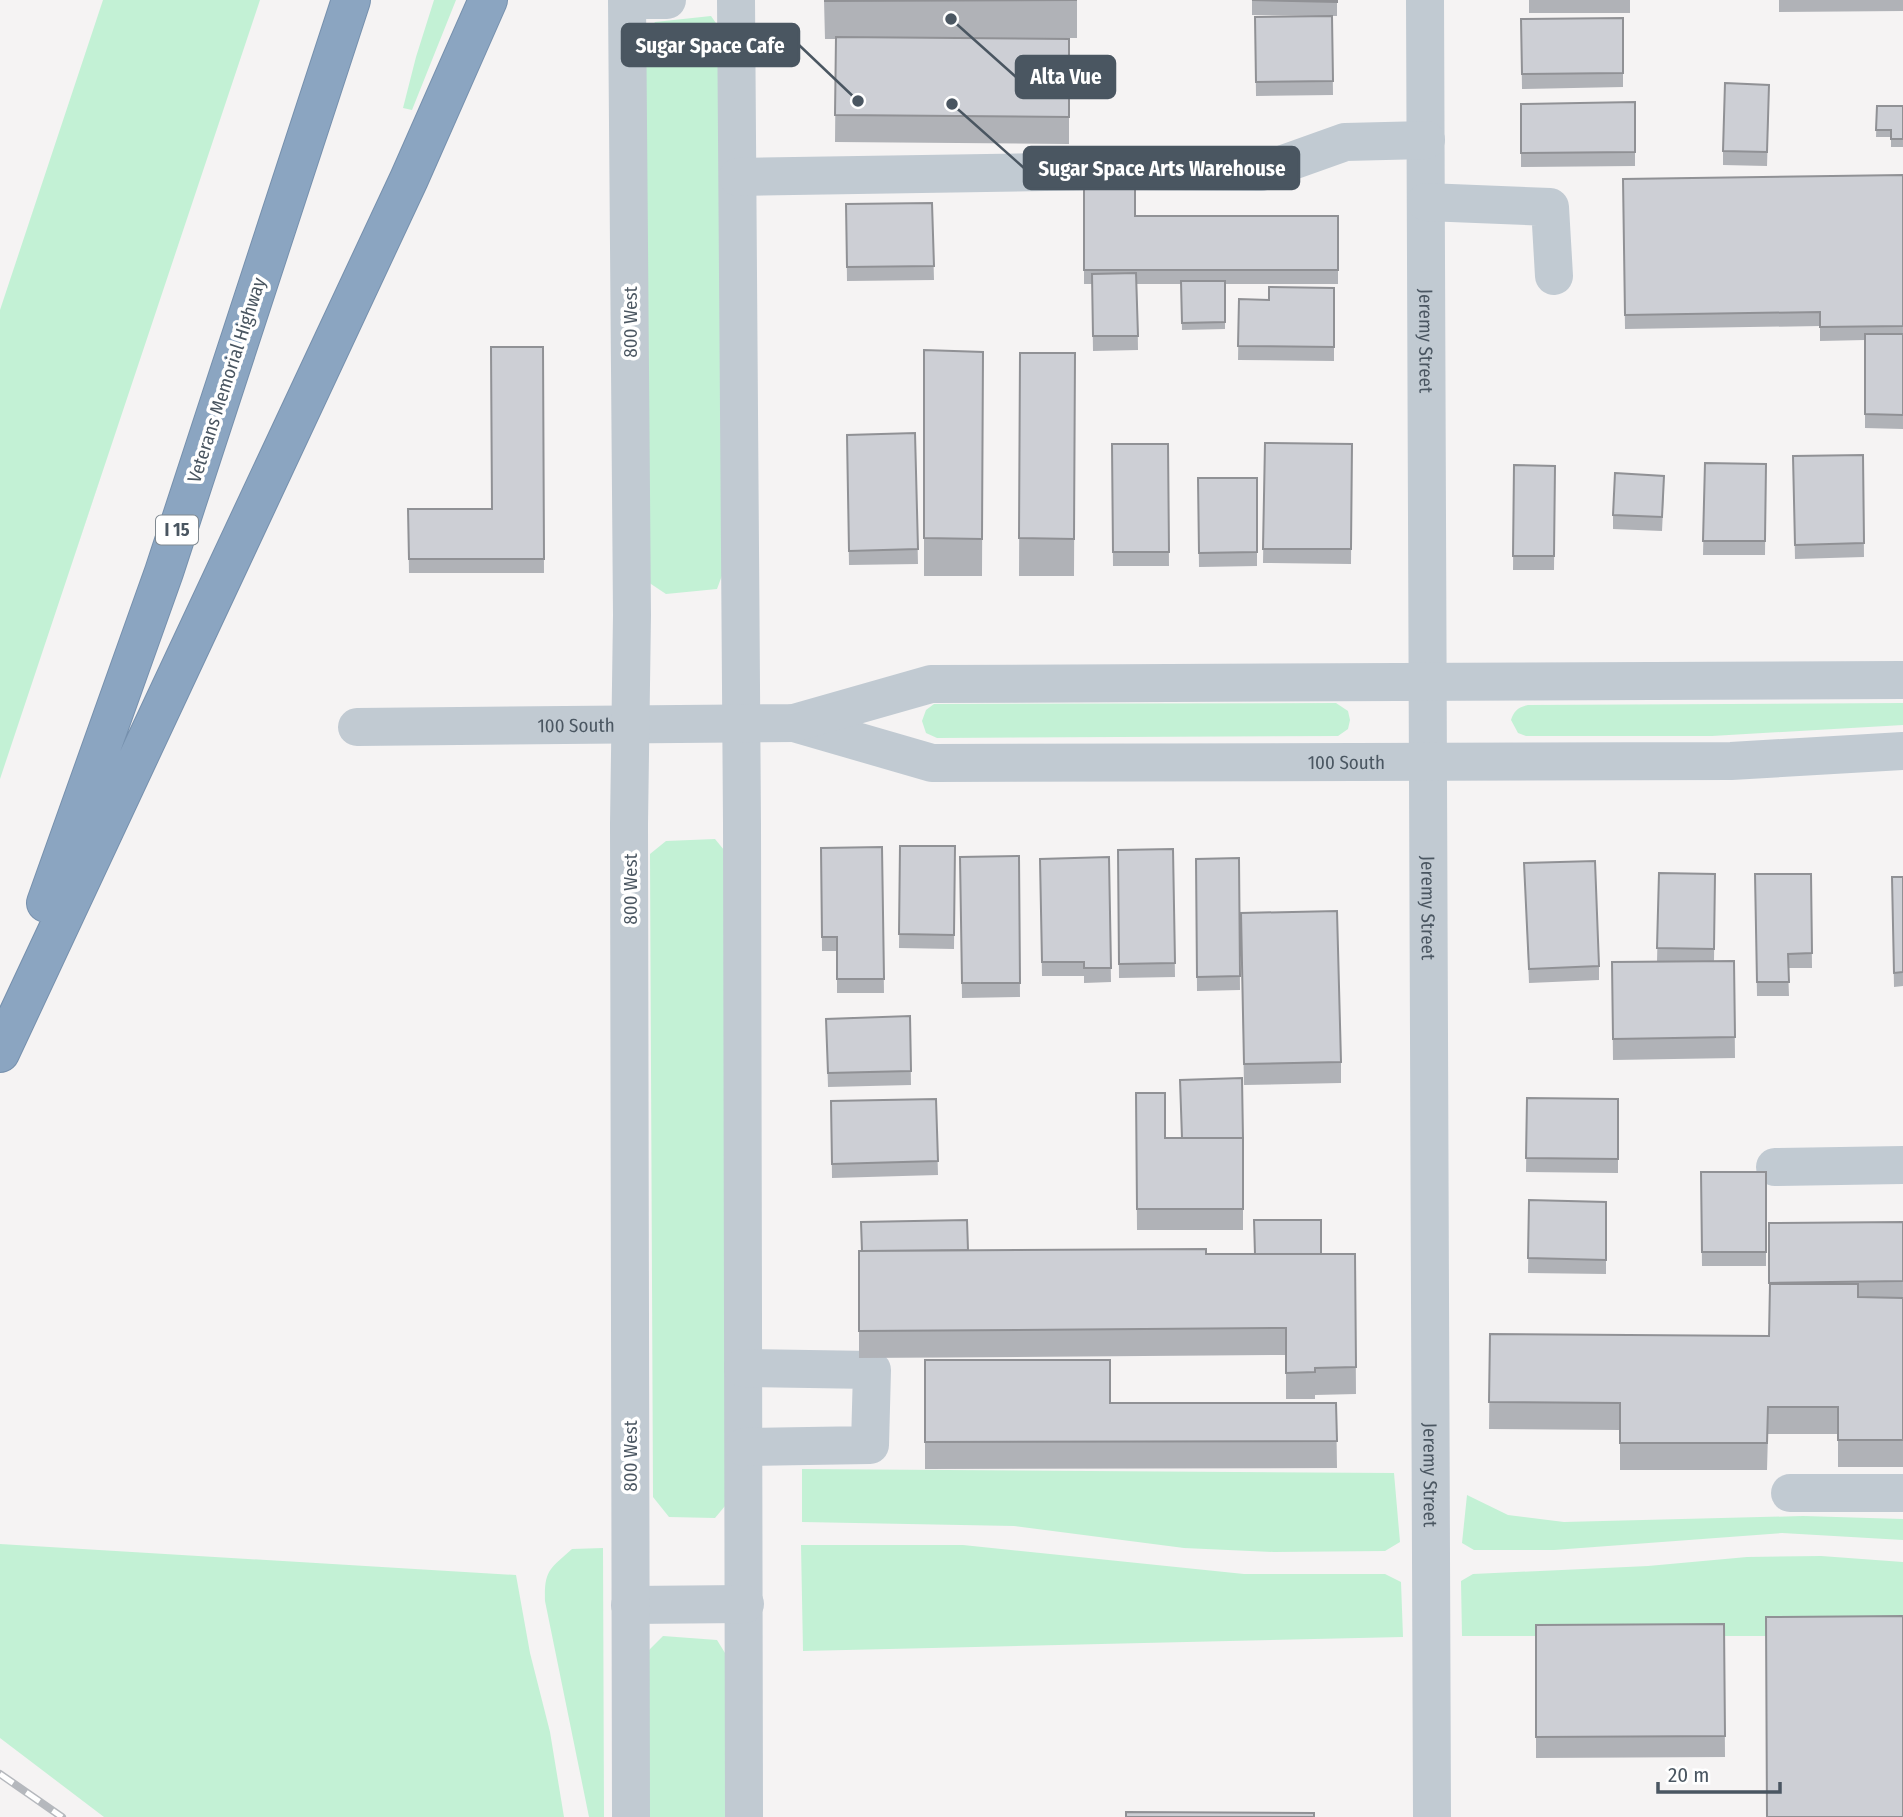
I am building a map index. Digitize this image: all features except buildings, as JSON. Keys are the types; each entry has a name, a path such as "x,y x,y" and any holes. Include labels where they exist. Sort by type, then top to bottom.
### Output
{"highway":[{"path":"0,1053 410,179 488,0"},
{"name":"Veterans Memorial Highway","path":"0,1037 163,572 350,7"}],"street":[{"name":"800 West","path":"631,1817 632,615 627,1 667,0"},
{"path":"736,0 744,1817"},
{"name":"Jeremy Street","path":"1425,0 1432,1817"},
{"path":"738,177 1104,171 1261,172 1345,142 1426,140"},
{"path":"1426,202 1550,207 1553,276"},
{"name":"100 South","path":"356,727 794,723 931,684 1903,680"},
{"name":"100 South","path":"794,723 932,763 1731,761 1903,751"},
{"path":"1775,1167 1903,1165"},
{"path":"743,1368 872,1370 870,1445 744,1447"},
{"path":"1790,1493 1903,1493"},
{"path":"630,1605 745,1604"}],"green space":[{"path":"103,0 260,0 0,779 0,310"},
{"path":"434,0 456,0 412,110 403,108 416,57"},
{"path":"711,16 725,36 724,570 717,589 666,594 645,580 645,37 655,22"},
{"path":"1336,703 1348,711 1350,720 1348,729 1338,736 937,738 926,733 922,721 926,710 934,704"},
{"path":"1903,703 1903,725 1712,736 1526,736 1518,733 1511,720 1517,710 1528,705"},
{"path":"715,839 729,856 730,1500 715,1518 669,1517 653,1497 650,854 666,841"},
{"path":"802,1469 1394,1473 1400,1542 1385,1551 1274,1552 1184,1548 1014,1526 802,1522"},
{"path":"1467,1495 1508,1515 1564,1522 1803,1516 1903,1519 1903,1540 1782,1533 1554,1550 1474,1550 1462,1543"},
{"path":"0,1544 516,1575 530,1653 550,1732 564,1817 104,1817 0,1738"},
{"path":"801,1545 963,1545 1244,1574 1385,1574 1401,1582 1403,1637 803,1651"},
{"path":"603,1548 604,1817 589,1817 545,1591 550,1571 572,1549"},
{"path":"1821,1556 1903,1562 1903,1636 1462,1636 1461,1581 1473,1574 1648,1566 1747,1557"},
{"path":"663,1636 717,1640 725,1653 726,1817 647,1817 648,1651"}],"railway":[{"path":"0,1774 62,1817"}],"place":[{"name":"Alta Vue","path":"951,19"},
{"name":"Sugar Space Cafe","path":"858,101"},
{"name":"Sugar Space Arts Warehouse","path":"952,104"}]}
